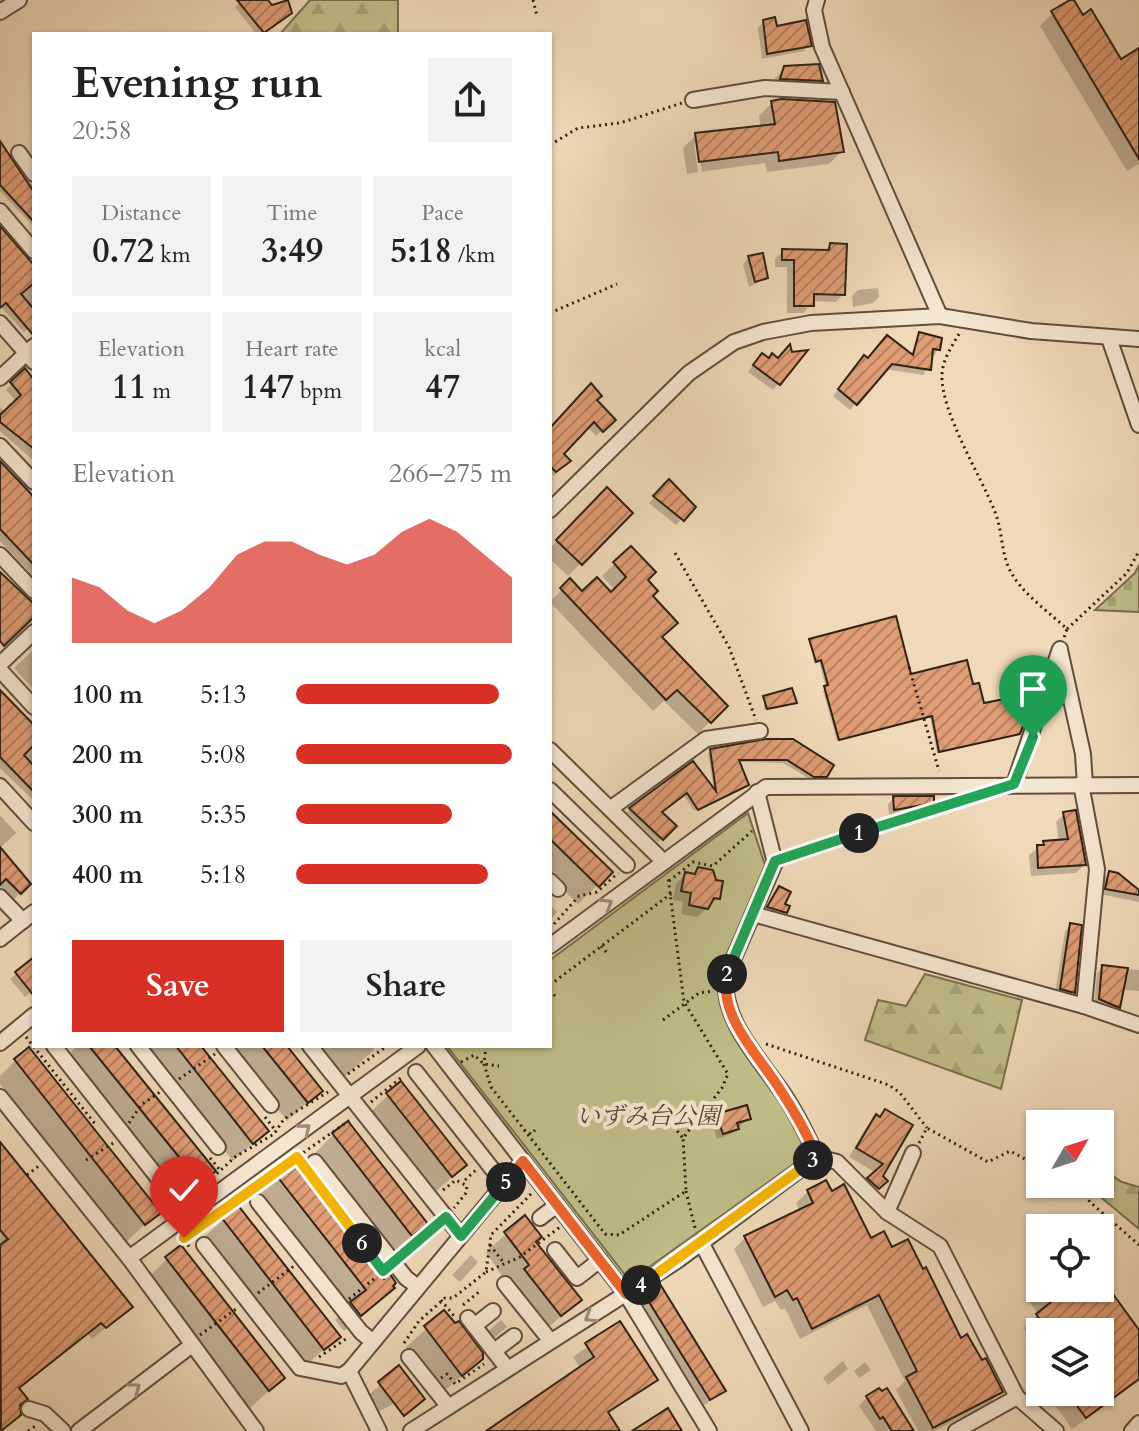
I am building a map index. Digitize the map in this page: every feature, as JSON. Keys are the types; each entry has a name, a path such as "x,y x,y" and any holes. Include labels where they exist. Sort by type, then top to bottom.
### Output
{"street":[{"path":"0,12 19,0"},
{"path":"817,0 814,10 822,47 940,316"},
{"path":"693,100 765,88 842,92"},
{"path":"19,153 32,171"},
{"path":"0,211 32,249"},
{"path":"552,508 689,373 734,342 763,332 811,323 940,316 1109,338 1139,339"},
{"path":"0,323 31,354 0,378"},
{"path":"1109,338 1139,425"},
{"path":"0,446 32,480"},
{"path":"0,555 32,589"},
{"path":"0,664 32,634"},
{"path":"1014,784 1060,649"},
{"path":"1060,649 1083,754 1083,784 1097,869 1084,1006"},
{"path":"0,670 32,705"},
{"path":"591,830 611,809 706,739 760,731"},
{"path":"552,752 664,862"},
{"path":"552,944 766,787 1139,785"},
{"path":"0,786 32,821"},
{"path":"552,792 627,865"},
{"path":"757,792 775,861 726,976 724,990 743,1037 785,1097 817,1157"},
{"path":"0,897 28,917 0,939"},
{"path":"753,914 1084,1006 1139,1025"},
{"path":"0,1043 32,1017"},
{"path":"56,1048 188,1216"},
{"path":"140,1048 218,1147"},
{"path":"226,1048 271,1105"},
{"path":"312,1048 350,1096 355,1114 461,1236"},
{"path":"129,1258 415,1048"},
{"path":"436,1048 626,1294 709,1431"},
{"path":"410,1074 435,1096 504,1184"},
{"path":"435,1096 455,1074"},
{"path":"0,1097 129,1258 256,1431"},
{"path":"887,1212 913,1153"},
{"path":"411,1431 549,1339 626,1294 698,1236 817,1157 837,1162 887,1212 940,1246 1017,1397 1056,1431"},
{"path":"204,1245 300,1368 341,1376 349,1371 523,1161"},
{"path":"310,1166 418,1287"},
{"path":"540,1218 557,1205"},
{"path":"253,1206 373,1342"},
{"path":"698,1236 801,1431"},
{"path":"551,1243 577,1278 600,1260"},
{"path":"505,1284 549,1339"},
{"path":"493,1311 468,1317 507,1368"},
{"path":"495,1353 514,1336"},
{"path":"79,1431 192,1345"},
{"path":"403,1354 448,1406"},
{"path":"349,1371 379,1431"},
{"path":"956,1431 1017,1397"},
{"path":"29,1409 45,1414 63,1431"},
{"path":"1132,1431 1139,1423"}],"path":[{"path":"533,0 537,16"},
{"path":"552,144 578,128 620,123 693,100"},
{"path":"552,312 617,284"},
{"path":"967,320 946,357 942,374 945,392 972,465 996,513 1008,566 1039,604 1067,629"},
{"path":"1060,649 1067,629 1127,573 1139,551"},
{"path":"675,553 729,647 760,731"},
{"path":"909,667 943,784"},
{"path":"775,861 963,799"},
{"path":"669,881 693,862 713,866 764,822"},
{"path":"552,925 579,896 602,889 627,865"},
{"path":"552,985 672,893 684,1002 728,1074 722,1088 683,1138"},
{"path":"557,905 577,925"},
{"path":"601,946 608,954"},
{"path":"552,991 555,996"},
{"path":"663,1020 699,993"},
{"path":"743,1037 889,1085 900,1093 927,1128 988,1162 1010,1151 1026,1160"},
{"path":"175,1200 274,1134 284,1119 303,1110 384,1048"},
{"path":"486,1048 484,1064 491,1087 605,1234 619,1235 686,1191"},
{"path":"455,1074 470,1055 484,1064 499,1066"},
{"path":"184,1238 410,1074"},
{"path":"658,1108 683,1138 686,1191 698,1236"},
{"path":"355,1114 358,1130"},
{"path":"922,1136 927,1128"},
{"path":"524,1130 531,1134"},
{"path":"531,1134 535,1130"},
{"path":"86,1160 124,1134"},
{"path":"531,1134 532,1140"},
{"path":"286,1144 310,1166"},
{"path":"467,1158 477,1170"},
{"path":"340,1306 395,1263 446,1217 466,1193 464,1181 456,1180 431,1199"},
{"path":"486,1272 491,1235 541,1185"},
{"path":"1088,1198 1139,1245"},
{"path":"238,1199 253,1206"},
{"path":"403,1354 419,1321 441,1300 453,1298 486,1272 551,1243"},
{"path":"490,1245 504,1263"},
{"path":"468,1317 480,1291"},
{"path":"432,1385 447,1374 455,1384 495,1353"}],"green space":[{"path":"310,0 398,0 398,32 282,32"},
{"path":"1139,565 1139,612 1095,610 1135,573"},
{"name":"いずみ台公園","path":"748,813 765,865 719,974 720,997 727,1021 739,1043 799,1132 808,1154 638,1275 625,1275 449,1048 552,1048 552,959"},
{"path":"925,974 1022,1000 1001,1089 865,1040 878,1000 906,1006"},
{"path":"1114,1177 1139,1187 1139,1229 1102,1198 1114,1198"}],"building":[{"path":"237,0 268,0 272,5 288,0 292,13 263,32"},
{"path":"1074,0 1083,15 1091,9 1121,59 1139,48 1139,159 1051,11"},
{"path":"775,17 777,26 806,20 812,46 767,54 763,20"},
{"path":"819,64 823,81 780,79 784,66"},
{"path":"771,101 835,102 844,152 779,161 778,152 699,162 695,133 775,124"},
{"path":"0,141 32,189 32,220 0,185"},
{"path":"0,226 32,263 32,285 21,294 32,307 32,334 6,303 0,308"},
{"path":"830,243 847,244 845,295 814,294 814,306 794,306 794,260 782,260 782,249 829,250"},
{"path":"763,253 768,278 755,282 748,256"},
{"path":"919,332 942,338 940,350 933,349 931,370 892,364 857,405 838,389 864,355 868,358 887,335 913,355"},
{"path":"790,344 792,352 808,350 780,385 753,365 762,353 769,358 772,353 778,358"},
{"path":"25,368 32,377 32,447 0,422 0,415 21,395 10,382"},
{"path":"591,383 602,396 597,400 616,420 603,432 594,422 564,454 571,461 556,472 552,468 552,426"},
{"path":"0,461 32,495 32,563 0,529"},
{"path":"669,479 696,507 684,521 653,496"},
{"path":"607,487 633,513 582,565 556,540"},
{"path":"631,546 656,572 648,580 658,591 653,596 678,623 662,637 728,706 711,723 677,690 666,700 560,588 570,578 582,591 597,577 611,592 626,577 613,562"},
{"path":"0,572 32,602 32,619 4,646 0,641"},
{"path":"896,616 911,674 967,660 973,684 979,683 984,703 1019,696 1024,724 1020,734 939,752 932,716 839,740 824,686 828,685 821,660 816,662 809,639"},
{"path":"792,688 797,703 767,709 763,696"},
{"path":"0,690 32,723 32,747 24,755 32,764 32,790 0,757"},
{"path":"766,739 793,739 834,765 827,777 814,777 787,760 739,760 749,785 698,810 687,793 662,812 677,826 663,840 629,808 693,761 716,791 710,749"},
{"path":"893,796 934,796 934,803 894,810"},
{"path":"1076,810 1086,865 1038,868 1037,845 1044,845 1043,841 1068,839 1063,812"},
{"path":"552,813 613,872 599,887 552,841"},
{"path":"0,847 31,884 21,894 6,879 0,885"},
{"path":"698,867 713,870 716,880 723,881 720,899 714,898 708,909 689,905 691,893 681,891 685,872 695,874"},
{"path":"1109,871 1118,873 1139,890 1139,895 1105,889"},
{"path":"779,886 791,892 785,904 790,906 787,913 767,907"},
{"path":"1070,923 1082,925 1075,993 1060,989"},
{"path":"32,959 32,993 15,972"},
{"path":"1102,965 1128,968 1120,1008 1099,999"},
{"path":"29,1047 161,1213 145,1225 14,1059"},
{"path":"91,1048 117,1048 216,1171 200,1183"},
{"path":"178,1048 203,1048 269,1131 253,1144"},
{"path":"264,1048 289,1048 323,1091 308,1103"},
{"path":"401,1081 467,1165 452,1177 386,1093"},
{"path":"747,1105 751,1119 737,1123 739,1129 723,1134 716,1114"},
{"path":"885,1109 913,1125 883,1176 888,1181 879,1189 867,1178 883,1164 856,1148 876,1114 880,1117"},
{"path":"348,1121 428,1224 412,1236 332,1133"},
{"path":"0,1142 133,1307 106,1328 101,1323 19,1388 28,1399 20,1405 21,1415 1,1431 0,1245 8,1239 0,1230"},
{"path":"292,1162 384,1279 390,1274 396,1283 395,1288 361,1316 350,1302 366,1290 276,1175"},
{"path":"826,1180 832,1191 844,1184 871,1238 884,1231 892,1247 908,1239 923,1269 926,1267 961,1338 967,1334 982,1360 986,1358 1003,1392 933,1428 906,1377 917,1371 879,1295 812,1329 797,1298 793,1300 787,1290 775,1297 744,1236 813,1203 807,1190"},
{"path":"237,1204 341,1337 324,1350 221,1217"},
{"path":"525,1215 542,1237 536,1242 582,1300 561,1316 524,1269 529,1265 504,1232"},
{"path":"181,1245 285,1378 269,1391 165,1257"},
{"path":"660,1284 726,1391 710,1400 644,1294"},
{"path":"1114,1295 1139,1330 1139,1379 1114,1397 1114,1318 1039,1318 1036,1314 1051,1302 1114,1302"},
{"path":"444,1310 455,1323 459,1321 483,1353 483,1359 462,1376 424,1326"},
{"path":"620,1321 658,1380 608,1412 620,1431 486,1431 594,1357 585,1343"},
{"path":"399,1365 425,1399 404,1416 378,1382"},
{"path":"879,1388 882,1391 887,1388 914,1431 892,1431 883,1417 880,1419 866,1396"},
{"path":"1077,1406 1102,1406 1086,1418"},
{"path":"668,1408 682,1431 632,1431"}],"route":[{"path":"184,1238 269,1174 297,1157 383,1271 446,1217 461,1236 523,1161 626,1294 677,1261 751,1203 817,1157 779,1087 743,1037 724,990 726,976 775,861 1014,784 1033,737"}]}
